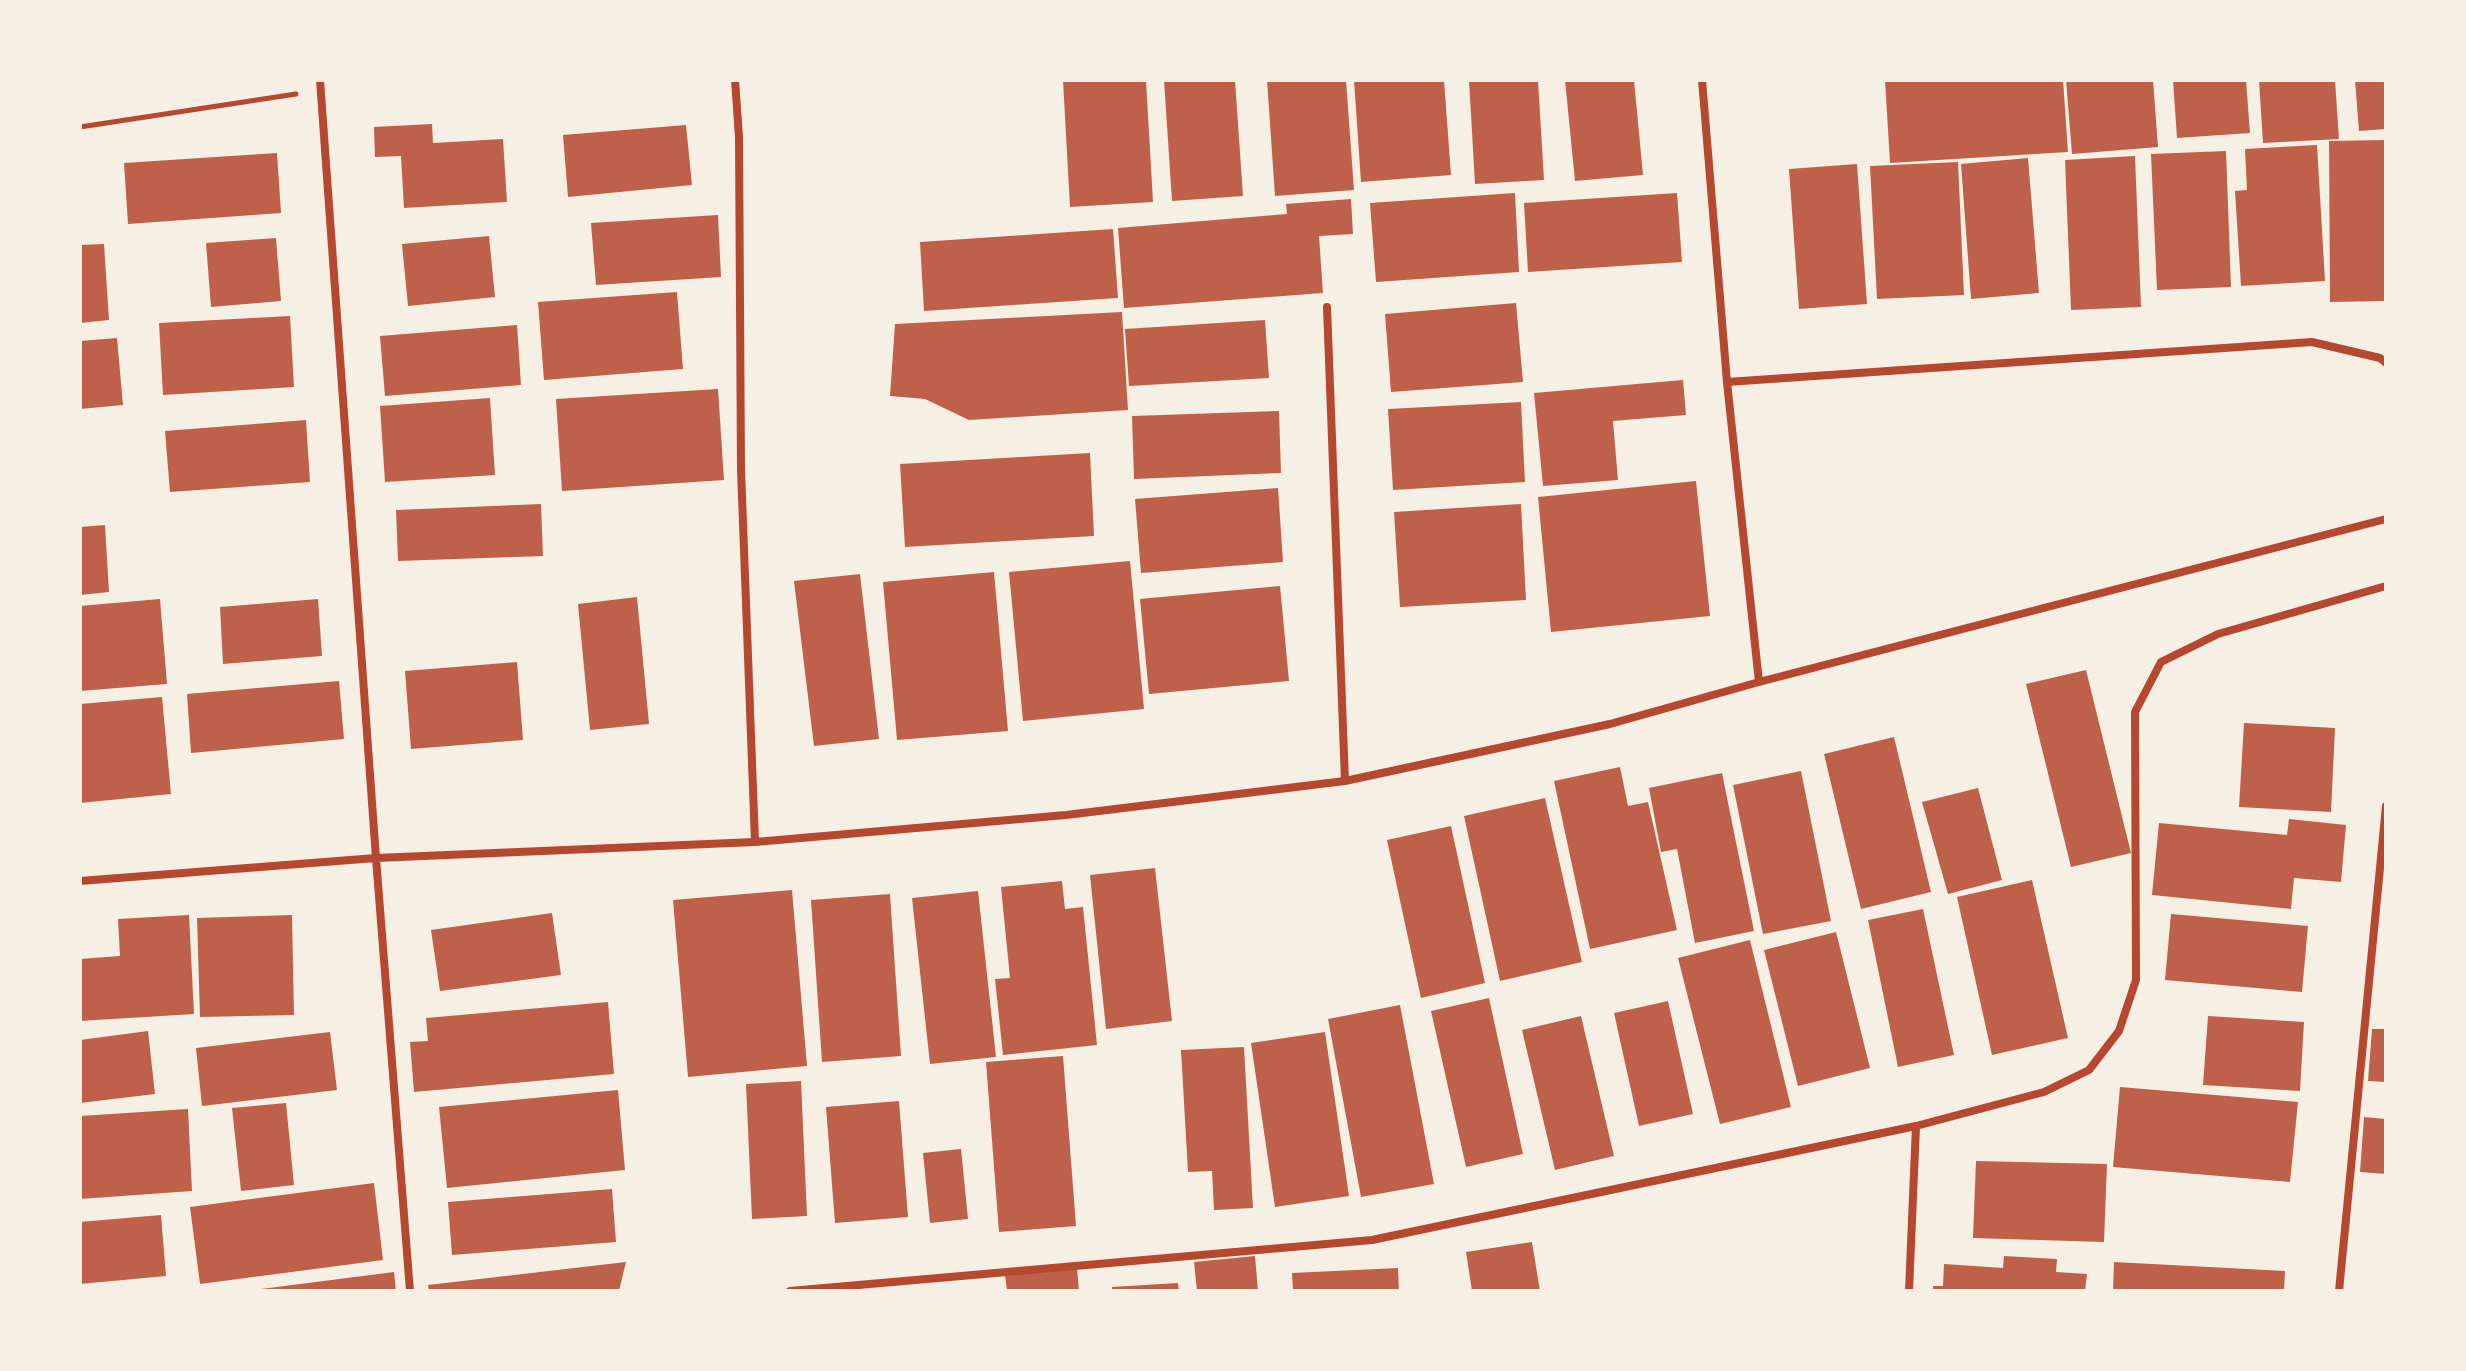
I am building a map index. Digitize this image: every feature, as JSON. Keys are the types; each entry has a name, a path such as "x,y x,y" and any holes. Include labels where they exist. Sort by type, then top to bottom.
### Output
{"street":[{"path":"735,80 739,137 741,470 755,842"},
{"path":"1702,80 1727,382 1759,682"},
{"path":"320,85 410,1291"},
{"path":"1327,307 1345,781"},
{"path":"1727,382 2312,342 2380,358 2386,363"},
{"path":"80,881 376,858 755,842 1066,815 1345,781 1610,724 1759,682 2386,519"},
{"path":"790,1291 1372,1240 1916,1126 2044,1092 2089,1070 2119,1031 2136,980 2135,712 2161,662 2218,634 2386,586"},
{"path":"2339,1291 2386,806"},
{"path":"1909,1291 1916,1126"}],"path":[{"path":"80,127 320,85"}],"building":[{"path":"1063,80 1146,80 1153,202 1070,207"},
{"path":"1164,80 1235,80 1243,196 1172,201"},
{"path":"1267,80 1346,80 1354,190 1275,196"},
{"path":"1354,80 1444,80 1451,175 1361,182"},
{"path":"1469,80 1538,80 1544,180 1475,184"},
{"path":"1565,80 1634,80 1643,175 1575,181"},
{"path":"1885,80 2063,80 2068,152 1890,163"},
{"path":"2066,80 2153,80 2158,147 2072,154"},
{"path":"2173,80 2246,80 2250,133 2177,138"},
{"path":"2259,80 2335,80 2339,139 2263,143"},
{"path":"2355,80 2386,80 2386,129 2359,131"},
{"path":"432,124 433,143 503,139 507,202 404,208 401,156 375,157 374,127"},
{"path":"686,125 692,185 568,197 563,135"},
{"path":"2386,140 2386,301 2330,302 2329,141"},
{"path":"2317,145 2325,281 2241,286 2235,191 2247,190 2245,149"},
{"path":"2226,151 2231,287 2157,290 2151,154"},
{"path":"277,153 281,213 128,224 124,163"},
{"path":"2135,156 2141,307 2071,310 2065,160"},
{"path":"2028,158 2039,293 1971,299 1961,164"},
{"path":"1958,162 1964,295 1877,299 1870,166"},
{"path":"1857,164 1867,304 1799,309 1789,169"},
{"path":"1515,193 1519,272 1376,282 1370,203"},
{"path":"1677,193 1682,262 1528,272 1524,203"},
{"path":"1351,199 1353,234 1319,236 1323,293 1124,308 1118,228 1287,214 1286,204"},
{"path":"718,215 721,277 596,285 591,223"},
{"path":"1113,229 1118,298 924,311 920,242"},
{"path":"489,236 495,297 408,306 402,244"},
{"path":"276,238 281,301 211,307 206,243"},
{"path":"104,244 109,320 80,323 80,245"},
{"path":"677,292 683,369 544,380 538,302"},
{"path":"1516,303 1523,382 1391,392 1385,314"},
{"path":"1122,312 1128,410 969,420 925,399 890,396 895,324"},
{"path":"290,316 294,387 163,395 159,323"},
{"path":"1265,320 1269,378 1129,386 1125,329"},
{"path":"517,325 521,385 385,396 380,336"},
{"path":"117,338 123,405 80,409 80,341"},
{"path":"1683,380 1686,415 1613,421 1618,480 1543,486 1534,393"},
{"path":"718,389 724,480 562,491 556,399"},
{"path":"490,398 495,475 385,482 380,406"},
{"path":"1521,402 1525,482 1393,490 1388,409"},
{"path":"1279,411 1281,473 1134,479 1132,416"},
{"path":"306,420 310,482 170,492 165,431"},
{"path":"1090,453 1094,536 905,547 900,464"},
{"path":"1696,481 1710,616 1551,632 1538,497"},
{"path":"1278,488 1283,562 1141,573 1135,499"},
{"path":"541,504 543,556 398,561 396,510"},
{"path":"1521,504 1526,600 1400,607 1394,512"},
{"path":"105,525 109,592 80,595 80,527"},
{"path":"1130,561 1144,709 1023,721 1009,572"},
{"path":"994,572 1008,731 897,740 883,582"},
{"path":"860,574 879,739 814,746 794,581"},
{"path":"1280,586 1289,681 1149,694 1140,599"},
{"path":"637,597 649,724 590,730 578,604"},
{"path":"160,599 167,684 80,691 80,606"},
{"path":"318,599 322,656 223,664 220,607"},
{"path":"517,662 523,740 411,749 405,671"},
{"path":"2086,670 2131,853 2071,867 2026,684"},
{"path":"339,681 344,739 191,753 187,694"},
{"path":"162,697 171,794 80,803 80,704"},
{"path":"2244,723 2335,728 2331,812 2239,807"},
{"path":"1894,737 1931,892 1861,909 1824,754"},
{"path":"1620,767 1628,806 1648,802 1677,930 1590,949 1554,781"},
{"path":"1801,771 1831,921 1763,934 1733,785"},
{"path":"1722,773 1754,931 1695,943 1677,849 1661,852 1649,788"},
{"path":"1978,788 2002,880 1948,894 1922,802"},
{"path":"1545,798 1582,962 1500,981 1464,816"},
{"path":"2289,819 2346,825 2341,882 2294,878 2291,909 2152,895 2159,823 2287,835"},
{"path":"1451,826 1485,983 1421,998 1387,840"},
{"path":"1155,868 1172,1021 1106,1029 1090,875"},
{"path":"2032,880 2068,1038 1992,1055 1957,897"},
{"path":"1062,881 1065,909 1083,907 1097,1045 1003,1055 995,979 1010,978 1001,887"},
{"path":"792,890 807,1066 688,1077 673,900"},
{"path":"978,891 996,1057 930,1064 912,898"},
{"path":"890,894 901,1056 822,1062 811,900"},
{"path":"1923,909 1954,1055 1898,1067 1868,920"},
{"path":"552,913 561,975 440,991 431,930"},
{"path":"2171,914 2308,926 2302,992 2165,980"},
{"path":"189,915 194,1014 80,1021 80,959 120,956 118,919"},
{"path":"292,915 294,1015 200,1017 197,918"},
{"path":"1836,932 1870,1068 1798,1086 1764,950"},
{"path":"1750,940 1791,1107 1720,1124 1678,958"},
{"path":"1489,998 1523,1154 1466,1167 1431,1011"},
{"path":"1668,1001 1693,1114 1639,1126 1614,1013"},
{"path":"608,1002 614,1074 414,1092 410,1042 428,1041 426,1018"},
{"path":"1400,1005 1434,1184 1361,1197 1328,1019"},
{"path":"1581,1016 1614,1156 1555,1170 1522,1030"},
{"path":"2208,1016 2304,1022 2300,1091 2203,1085"},
{"path":"2372,1029 2386,1029 2386,1082 2368,1081"},
{"path":"148,1031 155,1094 80,1103 80,1040"},
{"path":"330,1032 337,1090 202,1106 196,1048"},
{"path":"1325,1032 1349,1196 1275,1207 1251,1043"},
{"path":"1244,1047 1253,1208 1214,1210 1212,1171 1188,1172 1181,1050"},
{"path":"1063,1056 1076,1226 999,1232 986,1062"},
{"path":"801,1081 807,1216 752,1219 746,1084"},
{"path":"2120,1087 2298,1102 2290,1182 2113,1167"},
{"path":"618,1090 625,1170 447,1188 439,1107"},
{"path":"899,1101 908,1217 835,1223 826,1107"},
{"path":"286,1103 294,1185 241,1191 232,1108"},
{"path":"188,1109 192,1191 80,1199 80,1116"},
{"path":"2364,1117 2386,1119 2386,1174 2360,1172"},
{"path":"961,1149 968,1219 930,1223 923,1153"},
{"path":"1976,1161 2107,1164 2104,1242 1973,1238"},
{"path":"374,1183 383,1260 200,1284 190,1207"},
{"path":"612,1189 616,1242 452,1255 448,1202"},
{"path":"161,1215 166,1276 80,1284 80,1222"},
{"path":"1532,1242 1540,1291 1472,1291 1466,1252"},
{"path":"1255,1256 1258,1291 1197,1291 1194,1262"},
{"path":"2004,1256 2057,1259 2056,1272 2087,1274 2085,1291 1933,1291 1933,1286 1943,1286 1944,1264 2003,1268"},
{"path":"626,1262 619,1291 429,1291 428,1285"},
{"path":"2114,1262 2285,1271 2284,1291 2113,1291"},
{"path":"1077,1267 1079,1291 1007,1291 1005,1275"},
{"path":"1398,1268 1399,1291 1293,1291 1292,1273"},
{"path":"394,1272 396,1291 261,1291 261,1289"},
{"path":"1178,1283 1179,1291 1112,1291 1112,1287"}]}
